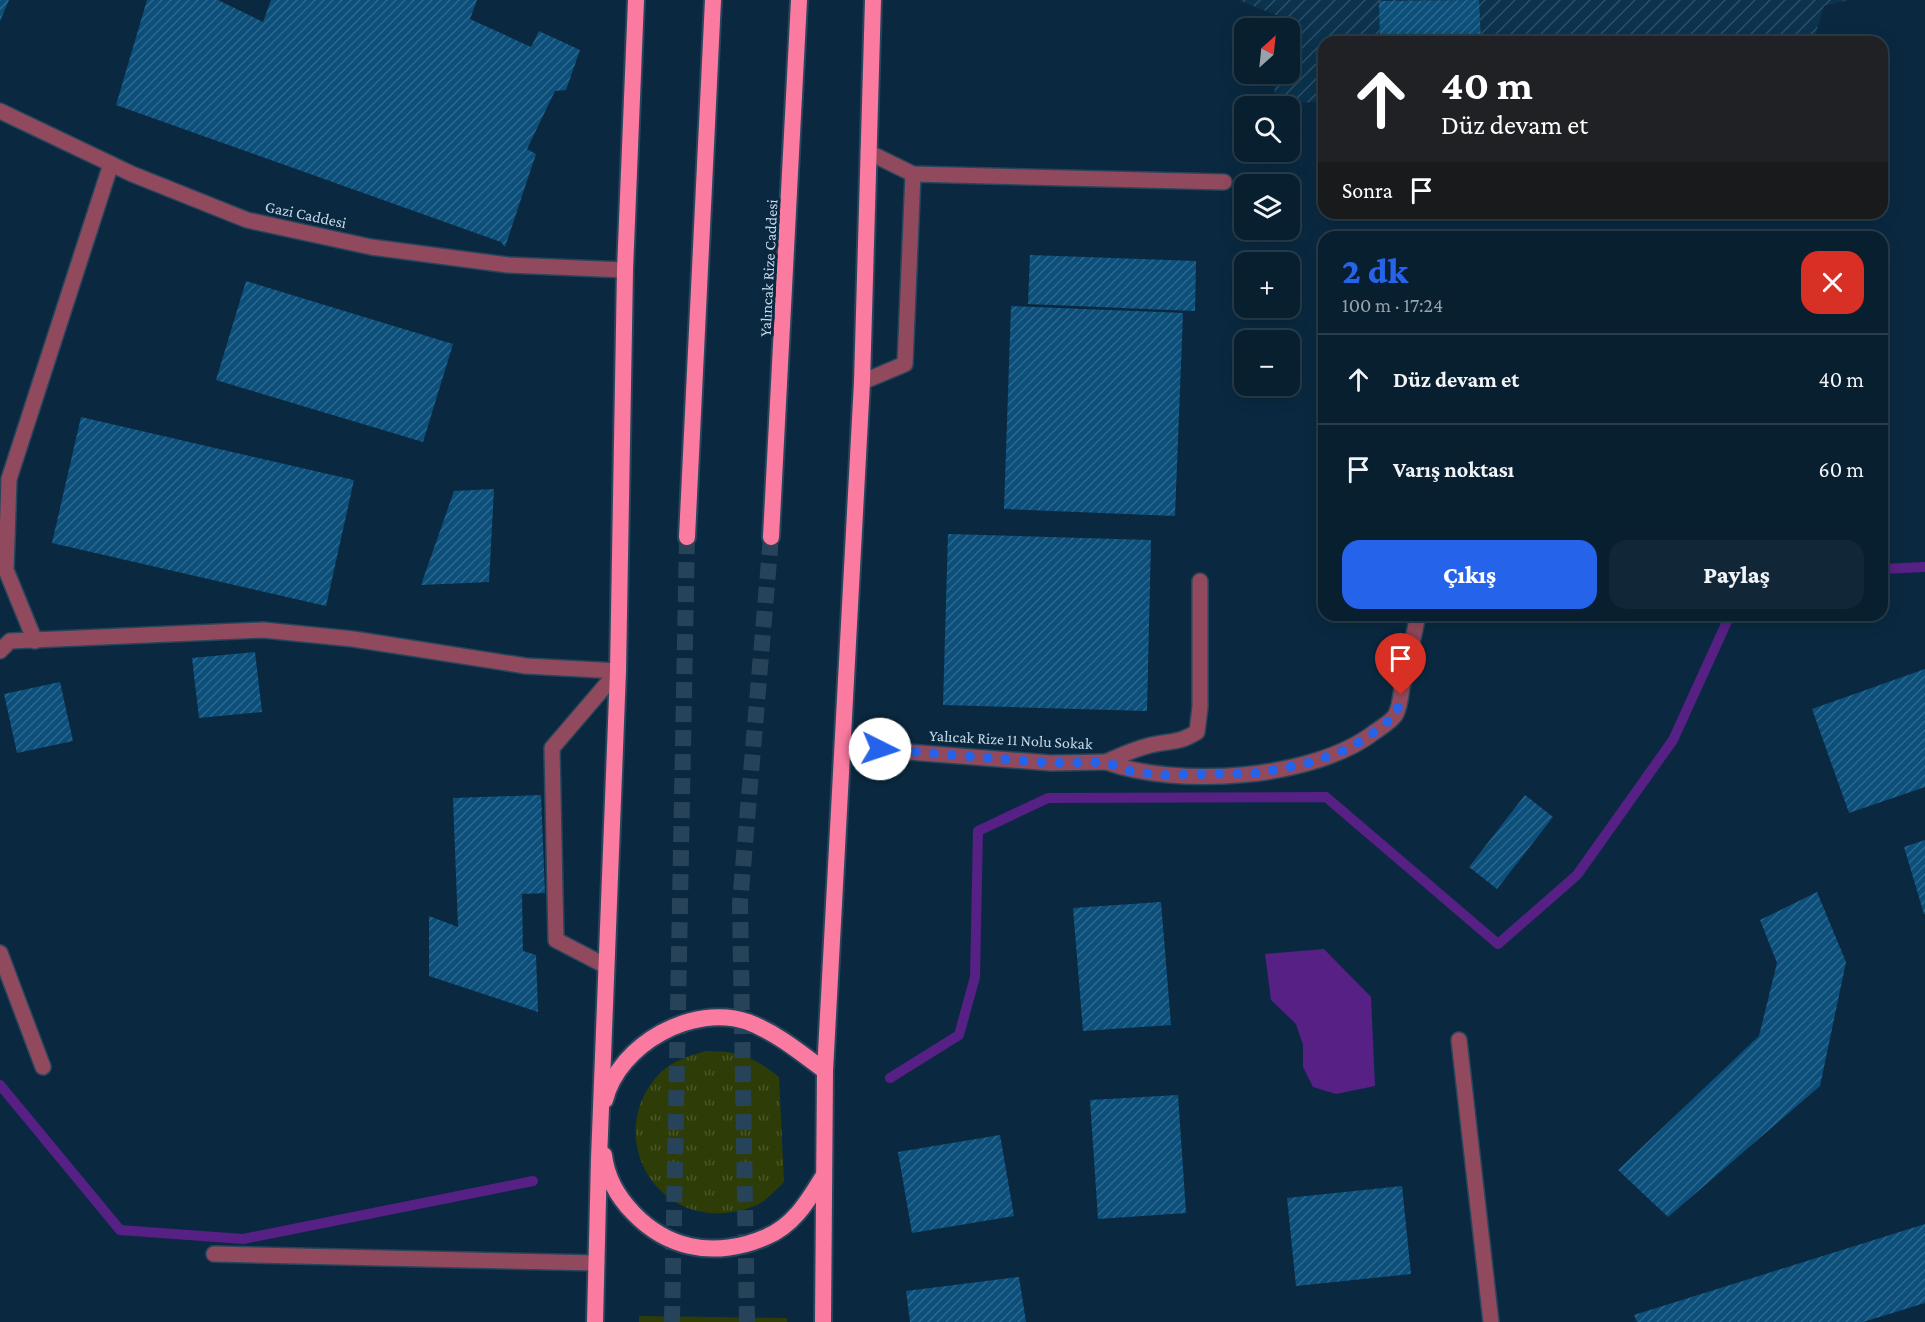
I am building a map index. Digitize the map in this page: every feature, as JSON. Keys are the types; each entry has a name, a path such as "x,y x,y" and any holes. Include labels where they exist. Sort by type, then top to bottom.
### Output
{"highway":[{"path":"595,1322 618,671 626,270 636,0"},
{"path":"687,537 713,0"},
{"name":"Yalıncak Rize Caddesi","path":"771,537 799,0"},
{"path":"823,1322 825,1071 862,382 873,0"},
{"path":"825,1071 782,1039 746,1022 706,1018 674,1025 644,1042 621,1066 606,1096 601,1124 606,1169 624,1204 653,1231 690,1246 730,1249 768,1237 800,1213 825,1174"}],"street":[{"name":"Gazi Caddesi","path":"0,111 111,164 247,220 371,247 508,264 626,270"},
{"path":"868,152 913,174 1224,182"},
{"path":"35,641 6,570 9,479 111,164"},
{"path":"862,382 905,364 913,174"},
{"path":"1106,762 1138,749 1179,743 1197,732 1200,707 1200,581"},
{"path":"1106,762 1132,772 1162,775 1226,775 1258,773 1305,764 1341,752 1368,737 1396,715 1417,621"},
{"path":"0,651 10,641 263,630 353,639 526,666 618,671"},
{"path":"606,966 556,940 552,748 618,671"},
{"name":"Yalıcak Rize 11 Nolu Sokak","path":"843,747 1050,763 1106,762"},
{"path":"0,953 43,1067"},
{"path":"1459,1040 1491,1322"},
{"path":"214,1254 597,1263"}],"shaded area":[{"path":"1238,0 1848,0 1824,6 1815,36 1318,36 1318,102 1300,102 1300,96 1274,96 1275,84 1300,84 1300,18 1281,18"},
{"path":"1324,949 1371,997 1375,1086 1336,1094 1313,1087 1303,1067 1303,1045 1296,1024 1271,1000 1265,954"}],"green space":[{"path":"705,1051 745,1056 779,1077 784,1182 764,1201 735,1212 698,1211 675,1202 656,1186 643,1166 637,1143 637,1119 644,1095 660,1073 675,1062"},
{"path":"639,1316 787,1318 787,1322 639,1322"}],"building":[{"path":"0,0 9,0 0,21"},
{"path":"147,0 218,0 263,22 271,0 477,0 470,19 531,47 539,31 580,50 566,90 555,91 527,149 536,154 505,247 501,242 116,105"},
{"path":"1479,0 1481,36 1380,36 1379,1"},
{"path":"1030,255 1196,261 1195,311 1028,304"},
{"path":"246,281 453,344 423,442 216,380"},
{"path":"1011,306 1183,313 1175,516 1004,509"},
{"path":"81,417 354,480 326,606 52,543"},
{"path":"494,489 489,582 421,585 454,491"},
{"path":"948,534 1151,540 1147,711 943,705"},
{"path":"255,652 262,712 199,718 192,658"},
{"path":"1925,669 1925,787 1849,813 1812,709"},
{"path":"60,682 73,741 17,753 4,694"},
{"path":"541,795 545,893 522,894 523,951 536,955 538,1012 429,976 429,916 458,927 453,798"},
{"path":"1525,795 1553,817 1497,889 1469,867"},
{"path":"1925,840 1925,914 1924,914 1904,847"},
{"path":"1817,892 1846,962 1820,1086 1668,1217 1618,1170 1759,1036 1777,963 1760,920"},
{"path":"1161,902 1171,1025 1083,1031 1073,908"},
{"path":"1178,1095 1186,1213 1098,1219 1090,1100"},
{"path":"1000,1135 1014,1216 912,1233 898,1152"},
{"path":"1402,1186 1411,1274 1296,1286 1287,1198"},
{"path":"1925,1224 1925,1303 1863,1322 1637,1322 1634,1315"},
{"path":"1019,1277 1026,1322 910,1322 906,1291"}],"waterway":[{"path":"1888,569 1925,567"},
{"path":"890,1078 959,1035 975,977 978,831 1048,798 1326,797 1498,944 1577,875 1673,740 1727,621"},
{"path":"0,1085 120,1230 243,1239 533,1181"}],"tunnel":[{"path":"672,1322 687,537"},
{"path":"747,1322 740,903 771,537"}],"route":[{"path":"880,749 1050,763 1106,762 1132,772 1162,775 1258,773 1305,764 1341,752 1368,737 1396,715 1401,695"}]}
